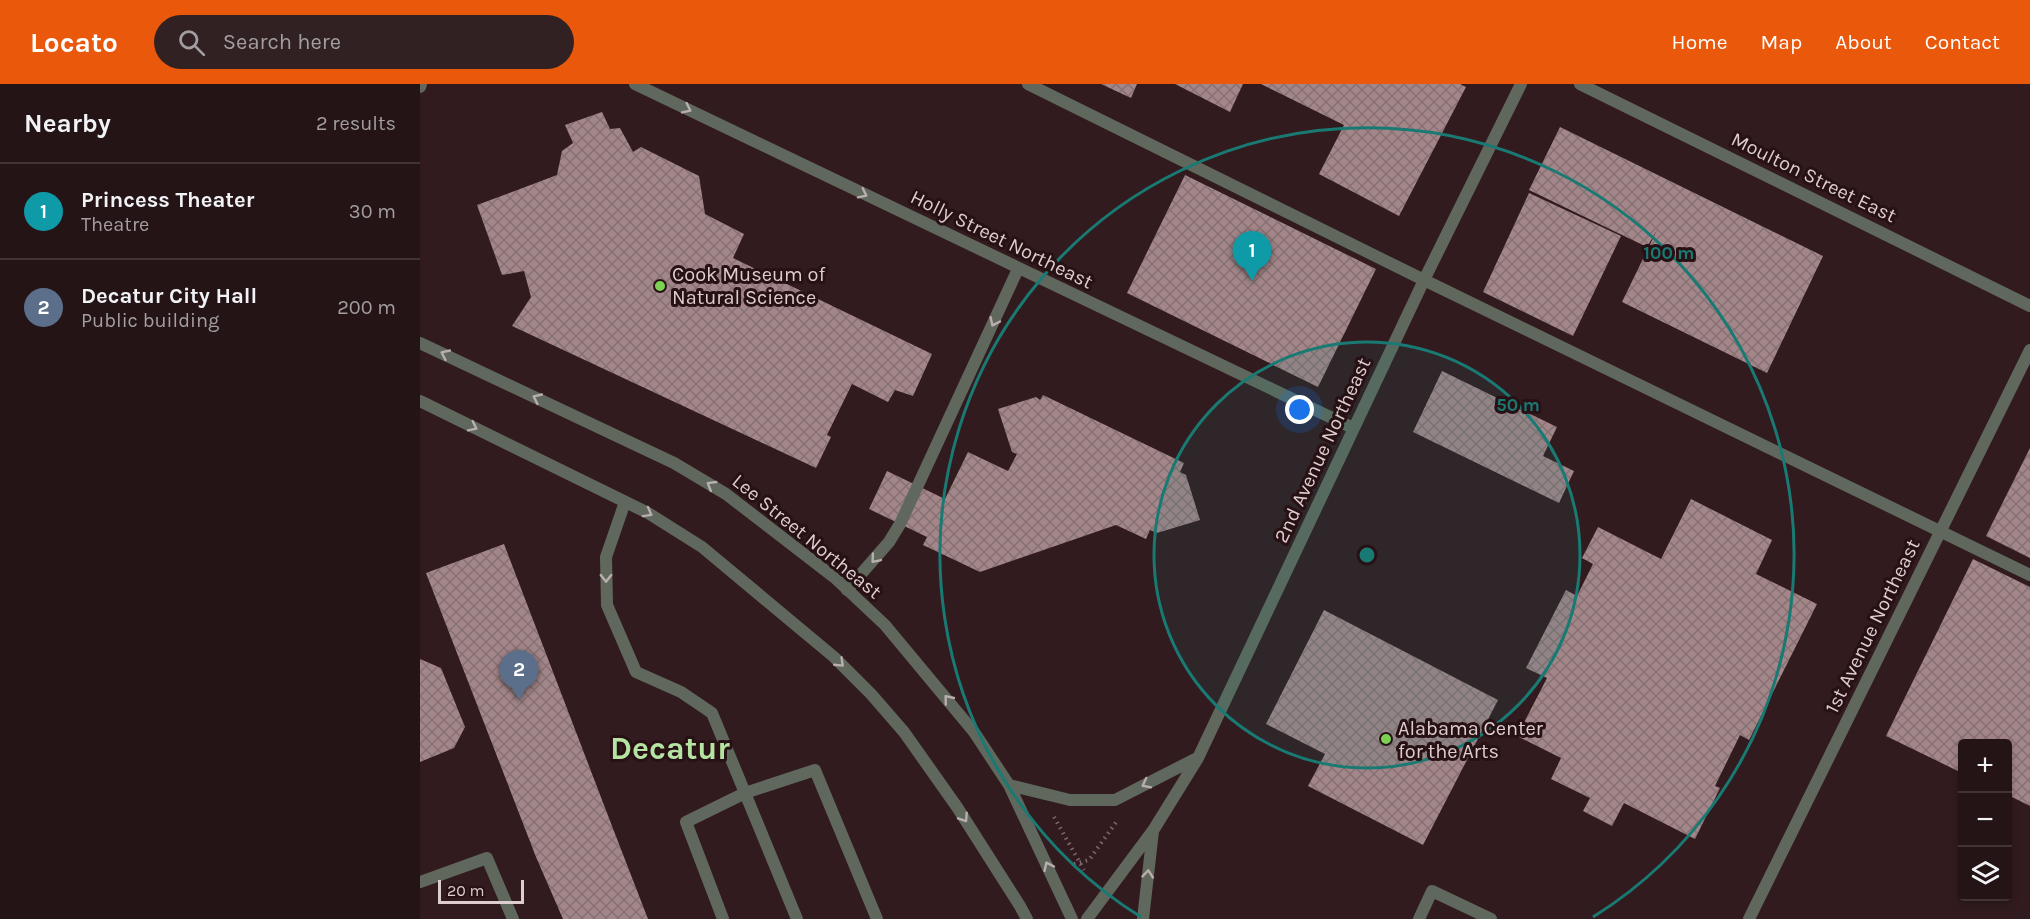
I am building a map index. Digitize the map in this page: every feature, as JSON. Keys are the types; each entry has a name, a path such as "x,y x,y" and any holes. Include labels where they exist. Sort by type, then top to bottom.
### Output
{"street":[{"name":"Holly Street Northeast","path":"635,84 1353,428"},
{"path":"1028,84 1424,280 2030,574"},
{"name":"2nd Avenue Northeast","path":"1087,919 1154,829 1198,758 1353,428 1521,84"},
{"name":"Moulton Street East","path":"1580,84 2030,306"},
{"path":"847,590 883,549 900,524 1018,269"},
{"name":"Lee Street Northeast","path":"420,342 674,463 726,494 835,578 885,625 974,732 1009,785 1072,919"},
{"name":"1st Avenue Northeast","path":"1749,919 2030,350"},
{"path":"420,401 648,513 702,547 834,657 871,693 932,769 1020,906 1026,919"},
{"path":"626,502 606,556 607,605 636,672 681,692 712,713 797,919"},
{"path":"1009,785 1070,800 1115,800 1198,758"},
{"path":"723,919 686,822 745,793 815,770 877,919"},
{"path":"1143,919 1154,829"},
{"path":"420,882 487,858 513,919"},
{"path":"1419,919 1432,891 1491,919"}],"path":[{"path":"1074,864 1089,860 1121,815"},
{"path":"1054,816 1084,870"}],"building":[{"path":"1101,84 1137,84 1131,98"},
{"path":"1175,84 1243,84 1230,112"},
{"path":"1261,84 1460,84 1466,87 1399,216 1319,174 1344,125"},
{"name":"Cook Museum of Natural Science","path":"602,112 610,129 620,128 633,152 641,147 699,176 705,214 744,234 733,258 932,354 913,396 895,390 888,402 852,384 827,435 831,437 816,468 512,326 531,297 524,271 502,275 477,205 557,175 562,151 573,143 565,125"},
{"path":"1560,127 1823,256 1767,373 1622,302 1657,230 1647,247 1529,190"},
{"path":"1185,175 1376,269 1318,387 1127,293"},
{"path":"1529,193 1621,236 1573,336 1483,292"},
{"path":"1442,371 1557,427 1543,456 1574,471 1559,503 1413,432"},
{"path":"1043,395 1184,463 1180,472 1186,475 1200,520 1157,533 1150,530 1146,539 1116,525 980,572 923,545 927,537 869,509 887,471 945,499 968,452 1008,471 1017,454 1012,452 998,409 1036,397 1040,400"},
{"path":"2030,448 2030,558 1986,536"},
{"path":"1691,499 1772,540 1756,574 1817,604 1749,740 1740,735 1715,786 1720,788 1695,839 1624,803 1612,826 1583,811 1590,798 1551,779 1561,758 1517,736 1547,678 1526,668 1566,590 1577,596 1593,564 1582,558 1598,527 1661,559"},
{"path":"504,544 648,919 563,919 536,857 426,573"},
{"path":"1973,559 2030,587 2030,806 2012,797 2012,739 1958,739 1958,771 1886,736"},
{"name":"Alabama Center for the Arts","path":"1324,610 1498,700 1423,845 1308,786 1325,754 1266,724"},
{"path":"420,659 441,668 465,727 454,748 420,762"}],"place":[{"name":"Princess Theater","path":"1252,281"},
{"name":"Cook Museum of Natural Science","path":"660,286"},
{"name":"Decatur City Hall","path":"519,700"},
{"name":"Alabama Center for the Arts","path":"1386,739"}],"district":[{"name":"Decatur","path":"670,748"}]}
